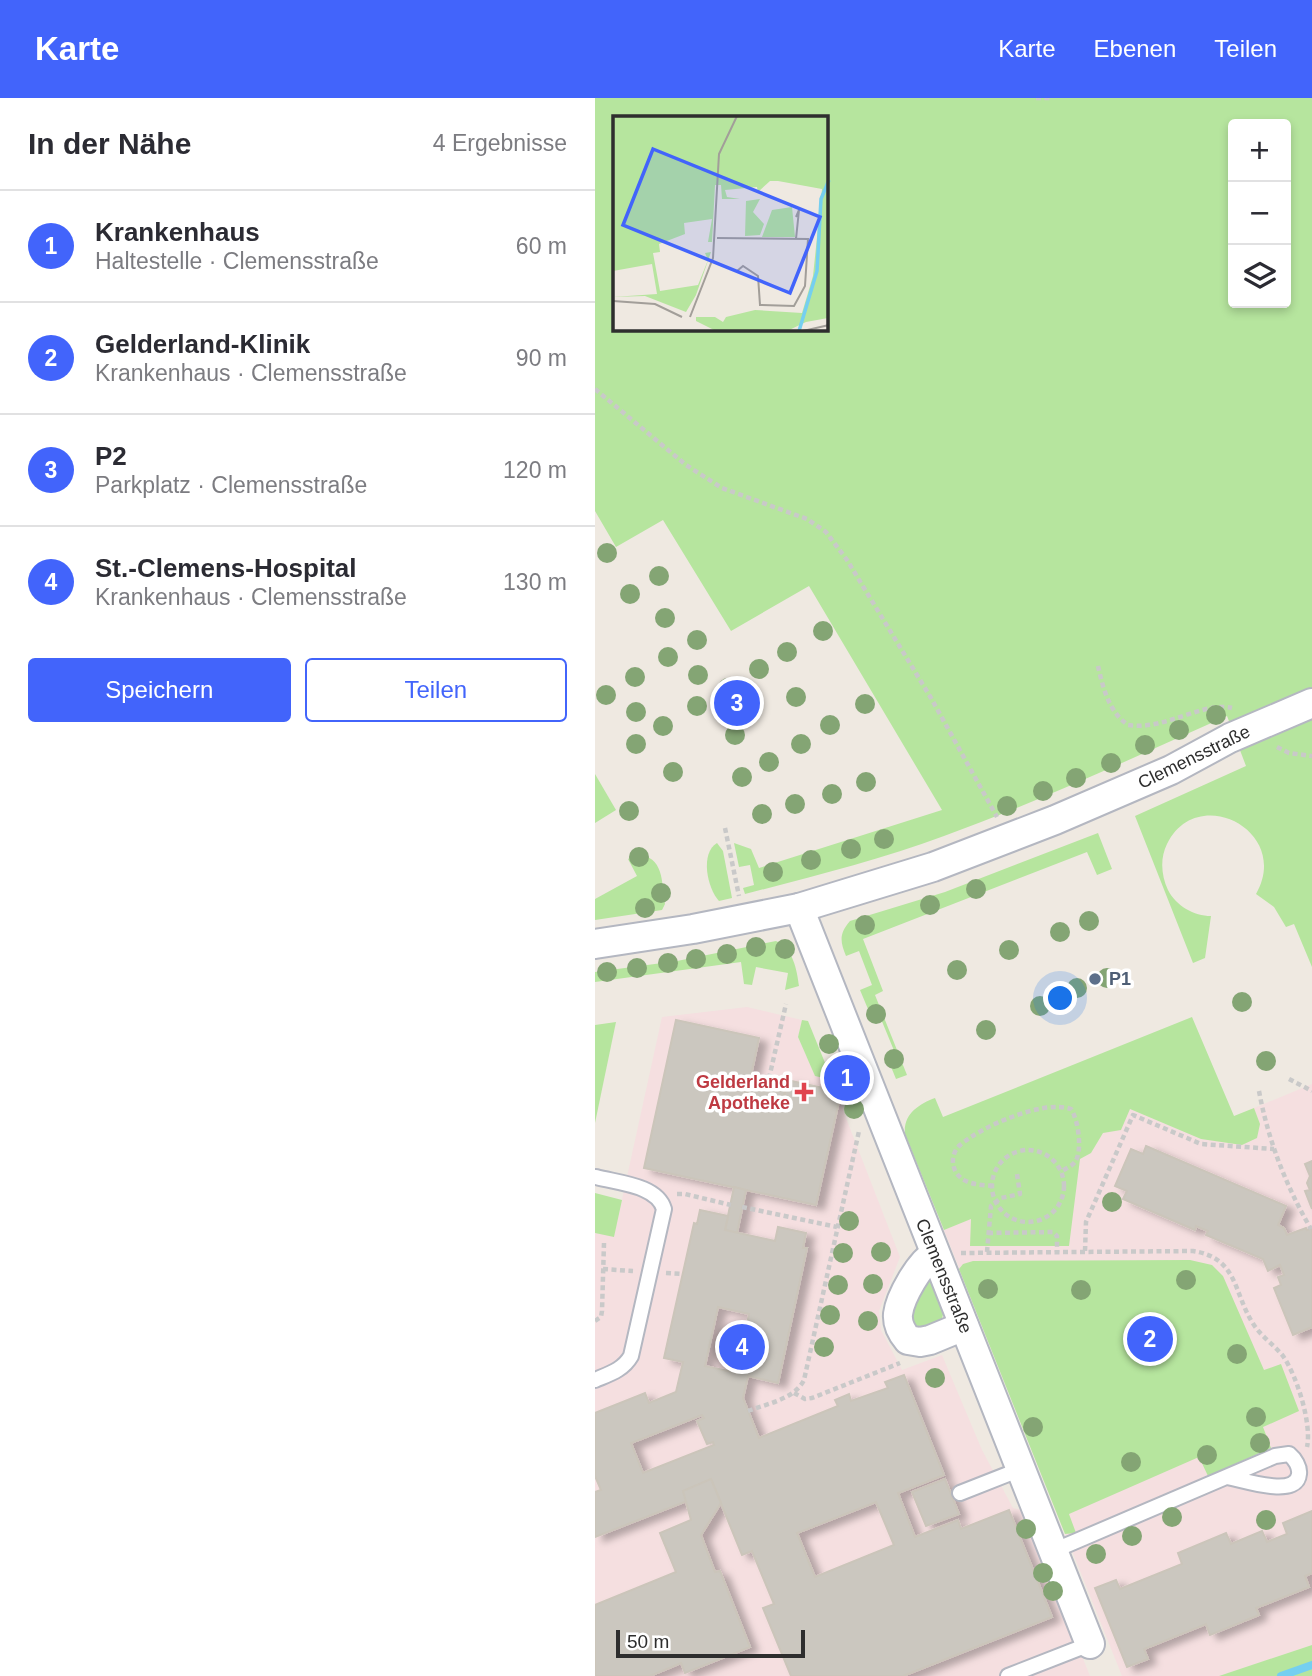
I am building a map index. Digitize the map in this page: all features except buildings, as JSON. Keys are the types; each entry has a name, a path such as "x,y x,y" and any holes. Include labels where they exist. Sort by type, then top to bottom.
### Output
{"street":[{"name":"Clemensstraße","path":"595,944 799,908 933,867 1008,839 1171,770 1230,738 1312,704"},
{"name":"Clemensstraße","path":"799,908 1090,1644"},
{"path":"936,1254 919,1267 898,1317 904,1335 914,1342 929,1340 964,1326"}],"lane":[{"path":"595,1380 626,1364 631,1356 663,1217 661,1201 649,1191 596,1177"},
{"path":"1053,1551 1227,1477 1282,1454 1289,1454 1295,1459 1299,1474 1297,1481 1289,1486 1269,1486 1227,1477"},
{"path":"960,1493 1021,1469"},
{"path":"1008,1676 1090,1644"}],"path":[{"path":"1036,98 1053,98"},
{"path":"595,389 686,465 722,488 807,519 826,532 847,560 931,698 1008,839"},
{"path":"1098,666 1107,697 1115,712 1128,725 1155,725 1206,709 1227,706 1239,710 1274,746 1289,753 1312,756"},
{"path":"725,828 743,919"},
{"path":"767,1087 786,1003"},
{"path":"1289,1079 1312,1091"},
{"path":"1259,1091 1274,1149 1293,1195 1311,1228"},
{"path":"748,1411 794,1393 803,1380 858,1133 867,1116 878,1107"},
{"path":"993,1185 969,1183 957,1174 952,1160 959,1146 1009,1119 1032,1111 1057,1107 1071,1109 1075,1115 1078,1156 1075,1163 1060,1172"},
{"path":"1085,1251 1086,1222 1133,1115 1201,1144 1274,1149"},
{"path":"1031,1150 1051,1158 1060,1172 1064,1188 1062,1199 1047,1217 1025,1222 1004,1213 995,1200 993,1185 996,1170 1002,1162 1020,1151 1031,1150"},
{"path":"987,1252 989,1211 995,1200 1020,1194 1017,1174"},
{"path":"661,1201 679,1194 731,1205"},
{"path":"742,1207 837,1227"},
{"path":"988,1233 1053,1232 1057,1236 1057,1252"},
{"path":"595,1321 601,1317 602,1311 604,1243"},
{"path":"936,1254 1193,1251 1215,1257 1232,1275 1254,1324 1284,1359 1307,1412 1311,1427 1310,1440 1295,1459"},
{"path":"794,1393 805,1399 812,1398 897,1365 914,1342"}],"shaded area":[{"path":"747,1007 802,1020 798,1037 815,1076 832,1080 836,1090 841,1092 839,1100 900,1257 879,1311 881,1330 902,1370 942,1355 982,1450 1013,1508 1024,1511 1090,1676 595,1676 595,1233 614,1236 662,1017"},
{"path":"1312,1084 1312,1645 1219,1676 1122,1676 944,1230 1091,1153 1103,1133 1130,1109 1201,1139 1260,1124 1254,1108"}],"green space":[{"path":"595,98 1312,98 1312,967 1294,924 1286,927 1274,907 1256,894 1264,871 1261,851 1252,834 1236,822 1218,816 1199,817 1181,826 1167,844 1163,855 1164,878 1171,896 1186,909 1211,916 1205,958 1193,963 1135,816 1246,766 1227,716 980,823 870,860 745,894 743,888 754,885 750,865 739,867 734,843 751,849 759,868 942,810 809,586 731,631 663,520 616,547 595,511"},
{"path":"595,774 616,810 595,823"},
{"path":"1098,833 1112,869 1097,875 1087,852 863,939 883,991 875,995 907,1075 896,1079 887,1057 895,1053 881,1019 873,1021 860,990 872,985 859,951 846,956 843,946 842,934 850,921 945,892"},
{"path":"717,843 723,851 732,898 719,901 711,888 707,871 708,854"},
{"path":"636,854 645,856 657,865 665,904 662,910 595,920 595,899 637,876 628,859"},
{"path":"776,941 790,954 799,986 785,990 788,973 756,967 752,985 744,984 741,962 595,982 595,972 677,961"},
{"path":"1192,1017 1234,1116 1254,1108 1260,1124 1257,1138 1242,1145 1201,1139 1130,1109 1121,1130 1103,1133 1091,1153 1080,1159 1069,1246 970,1246 971,1219 944,1230 905,1134 909,1115 913,1111 935,1098 943,1117"},
{"path":"802,1020 808,1021 832,1080 815,1076 798,1037"},
{"path":"616,1022 595,1123 595,1025"},
{"path":"595,1193 622,1200 614,1237 595,1233"},
{"path":"1190,1260 1212,1265 1223,1276 1264,1370 1281,1364 1299,1411 1263,1427 1271,1448 1208,1476 1199,1457 1069,1514 1076,1533 1065,1534 959,1269 963,1264 973,1261"},
{"path":"929,1271 944,1310 941,1323 919,1337 906,1313"},
{"path":"1312,1645 1312,1676 1219,1676"}],"waterway":[{"path":"1281,1676 1312,1665"}],"place":[{"name":"P2","path":"737,703"},
{"name":"P1","path":"1095,979"},
{"name":"Krankenhaus","path":"847,1078"},
{"name":"Gelderland Apotheke","path":"804,1092"},
{"name":"Gelderland-Klinik","path":"1150,1339"},
{"name":"St.-Clemens-Hospital","path":"742,1347"}]}
